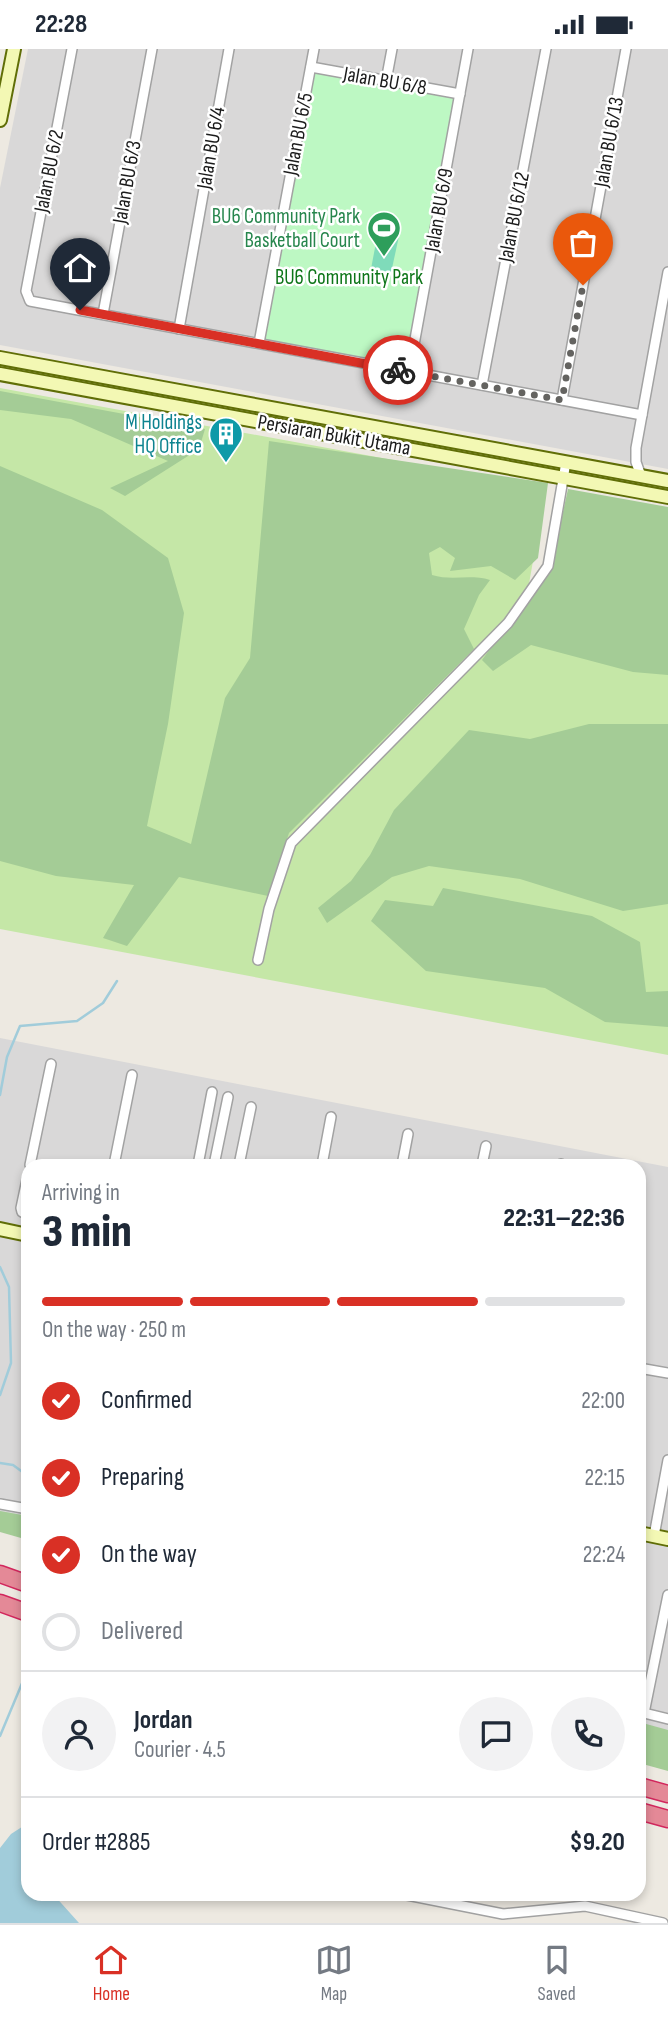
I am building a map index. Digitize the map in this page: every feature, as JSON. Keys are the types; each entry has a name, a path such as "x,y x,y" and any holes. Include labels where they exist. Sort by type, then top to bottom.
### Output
{"highway":[{"path":"0,1574 21,1582"},
{"path":"0,1603 21,1610"},
{"path":"646,1788 668,1794"},
{"path":"646,1813 668,1819"}],"street":[{"path":"0,121 14,49"},
{"name":"Jalan BU 6/2","path":"72,49 26,295 34,302 642,415"},
{"name":"Jalan BU 6/3","path":"103,314 152,49"},
{"name":"Jalan BU 6/4","path":"179,329 229,49"},
{"name":"Jalan BU 6/5","path":"259,343 314,49"},
{"path":"386,81 392,49"},
{"name":"Jalan BU 6/9","path":"409,372 468,49"},
{"name":"Jalan BU 6/12","path":"482,385 546,49"},
{"name":"Jalan BU 6/13","path":"562,400 626,49"},
{"name":"Jalan BU 6/8","path":"311,67 460,94"},
{"path":"641,476 635,455 668,272"},
{"name":"Persiaran Bukit Utama","path":"0,358 668,481"},
{"name":"Persiaran Bukit Utama","path":"0,374 668,497"},
{"path":"258,960 269,909 291,843 508,624 548,566 566,462"},
{"path":"31,1159 51,1063"},
{"path":"115,1159 132,1075"},
{"path":"199,1159 212,1092"},
{"path":"215,1159 228,1097"},
{"path":"240,1159 250,1107"},
{"path":"323,1159 331,1117"},
{"path":"403,1159 408,1134"},
{"path":"483,1159 486,1146"},
{"path":"200,1153 213,1159"},
{"path":"0,1229 21,1234"},
{"path":"646,1369 668,1373"},
{"path":"654,1537 668,1460"},
{"path":"0,1504 21,1508"},
{"path":"646,1535 668,1539"},
{"path":"646,1695 668,1595"},
{"path":"646,1714 668,1719"},
{"path":"437,1901 503,1914 585,1906 663,1923"}],"shaded area":[{"path":"28,49 668,49 668,469 0,345 0,188"},
{"path":"0,1038 627,1159 21,1159 21,1532 0,1524"},
{"path":"646,1163 668,1167 668,1736 646,1730"}],"green space":[{"name":"BU6 Community Park","path":"312,69 458,95 408,370 260,342"},
{"name":"BU6 Community Park Basketball Court","path":"378,232 399,236 391,273 371,269"},
{"path":"0,388 546,488 519,640 668,653 668,1055 0,929"},
{"path":"0,391 205,429 199,449 125,496 110,488 168,461 71,419 0,410"},
{"path":"269,441 548,483 538,558 515,580 491,566 450,571 455,558 440,547 429,553 432,575 490,580 479,595 464,629 474,649 289,833 268,896 179,877 127,946 103,938 134,885 56,876 0,861 0,466 102,510 168,558 184,613 168,724 147,826 191,844 225,698 250,658"},
{"path":"568,489 668,507 668,675 633,672 531,645 493,671 482,660 551,566"},
{"path":"589,724 668,724 668,904 623,911 520,879 429,866 392,877 327,923 318,908 351,881 370,855 394,810 469,730 530,739"},
{"path":"443,888 592,916 640,942 646,992 668,991 668,1027 605,1022 545,988 426,971 371,921 385,900 433,906"},
{"path":"0,1511 21,1515 21,1538 0,1532"},
{"path":"646,1724 668,1730 668,1771 646,1765"}],"water":[{"path":"21,1828 21,1901 59,1901 79,1923 0,1923 0,1848 11,1834"}],"waterway":[{"path":"0,1095 7,1057 20,1026 77,1021 103,1003 117,981"},
{"path":"0,1267 9,1287 11,1363 0,1395"},
{"path":"0,1463 13,1465 21,1471"},
{"path":"0,1736 21,1686"}],"way so far":[{"path":"398,370 562,400 583,285"}],"place":[{"name":"BU6 Community Park Basketball Court","path":"384,258"},
{"name":"M Holdings HQ Office","path":"226,464"}],"route":[{"path":"80,310 398,370"}]}
